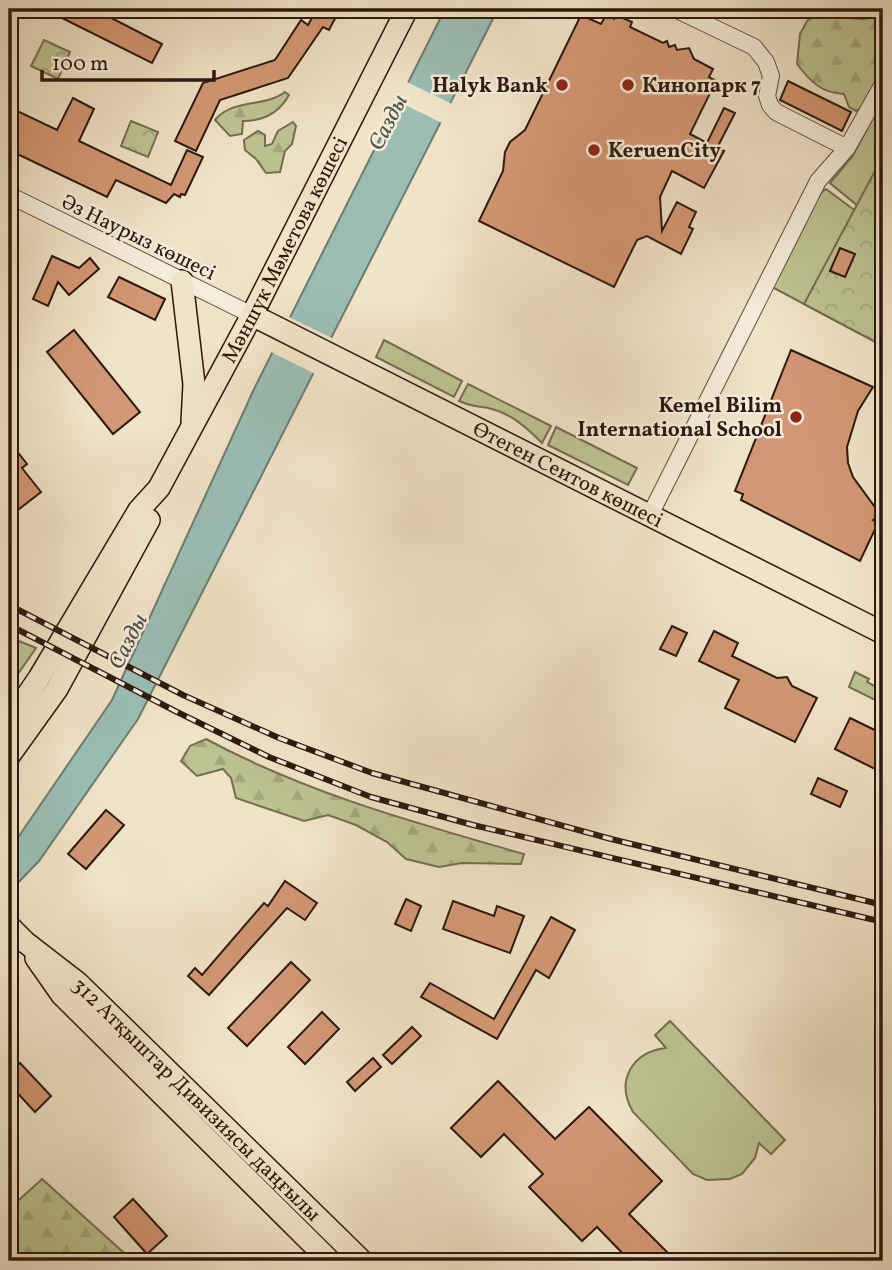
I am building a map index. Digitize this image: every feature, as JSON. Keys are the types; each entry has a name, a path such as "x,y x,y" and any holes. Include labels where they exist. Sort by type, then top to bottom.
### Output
{"main road":[{"name":"Мәншүк Мәметова көшесі","path":"9,756 57,689 150,518 159,488 252,315 407,9"},
{"path":"183,281 194,384 192,428"},
{"name":"Өтеген Сеитов көшесі","path":"252,315 883,634"},
{"name":"Мәншүк Мәметова көшесі","path":"9,722 39,678 139,510 159,488"},
{"name":"312 Атқыштар Дивизиясы даңғылы","path":"9,926 25,942 78,983 362,1261"},
{"name":"312 Атқыштар Дивизиясы даңғылы","path":"25,942 62,995 330,1261"},
{"path":"237,1170 253,1154"}],"street":[{"path":"676,9 754,47 766,62 771,76 767,96 770,105 776,111 847,148"},
{"path":"649,517 818,181 847,148 883,84"},
{"name":"Әз Наурыз көшесі","path":"9,195 252,315"}],"green space":[{"path":"883,15 883,72 862,108 856,111 849,107 844,94 817,85 797,64 800,34 807,21 815,16 864,19"},
{"path":"44,40 70,52 58,79 31,66"},
{"path":"285,92 289,95 275,111 264,118 243,121 242,134 230,136 215,120 231,109 268,100"},
{"path":"882,108 883,215 858,206 830,183 852,157 875,114"},
{"path":"131,121 158,132 148,157 121,146"},
{"path":"293,122 296,126 292,144 285,151 280,172 266,173 245,150 244,140 258,131 265,135 265,146 272,144 278,131"},
{"path":"883,156 883,346 804,304"},
{"path":"826,189 861,215 883,346 772,287 817,196"},
{"path":"384,340 462,381 454,397 376,357"},
{"path":"468,384 551,426 542,443 506,414 459,401"},
{"path":"556,427 637,468 628,485 548,445"},
{"path":"9,637 36,648 9,687"},
{"path":"855,672 869,679 867,682 878,688 883,686 883,704 849,687"},
{"path":"206,739 322,791 524,854 521,864 462,863 439,867 406,859 387,842 356,825 328,815 304,821 236,798 231,778 223,769 197,776 181,761 190,746"},
{"path":"670,1021 785,1140 771,1154 759,1143 755,1158 742,1174 730,1179 707,1180 693,1174 633,1112 626,1089 630,1070 644,1055 666,1048 655,1035"},
{"path":"42,1179 133,1261 9,1261 9,1209"}],"water":[{"path":"445,9 498,9 138,719 39,861 9,892 9,848 112,700 254,389"}],"pier":[{"path":"405,81 454,105 444,124 395,100"},
{"path":"287,316 336,340 317,375 269,351"}],"building":[{"path":"44,9 94,9 162,44 152,63"},
{"path":"317,9 340,9 329,30 323,27 288,78 220,100 196,151 175,141 203,83 275,60 301,20 308,25"},
{"name":"KeruenCity","path":"581,15 601,24 606,15 614,19 616,15 632,22 630,27 663,43 667,41 669,47 675,45 677,50 689,48 694,59 713,69 709,77 716,81 690,134 707,143 724,108 735,113 717,148 724,151 704,188 672,171 660,197 662,231 677,202 696,212 689,227 693,229 681,254 647,236 637,240 614,287 479,221 503,171 505,152 510,142 525,130"},
{"path":"788,81 851,112 842,131 780,100"},
{"path":"73,98 94,109 79,141 171,185 187,150 203,157 185,195 181,194 180,197 174,194 166,203 116,180 107,197 9,150 9,107 57,130"},
{"path":"840,248 855,254 845,277 830,271"},
{"path":"52,256 79,268 90,258 99,269 69,295 58,282 48,306 33,299"},
{"path":"119,277 165,299 155,320 108,297"},
{"path":"74,330 140,412 113,434 47,352"},
{"path":"791,350 873,387 858,411 847,447 848,463 853,477 880,514 873,520 878,523 860,561 741,500 743,494 735,491"},
{"path":"9,441 27,464 22,468 41,492 9,517"},
{"path":"672,626 687,633 676,656 660,649"},
{"path":"714,631 738,643 732,656 777,678 787,677 792,686 817,698 795,742 725,708 739,680 699,661"},
{"path":"850,718 883,734 883,773 835,749"},
{"path":"818,778 847,791 840,807 811,794"},
{"path":"106,810 124,825 86,869 68,854"},
{"path":"285,881 317,903 305,920 287,908 209,995 188,976 195,968 202,975 264,903 268,906"},
{"path":"406,899 421,906 411,931 395,924"},
{"path":"453,901 494,916 497,906 524,916 510,953 443,929"},
{"path":"551,917 575,930 549,978 536,970 497,1039 421,997 430,983 494,1019"},
{"path":"291,962 310,980 247,1046 228,1028"},
{"path":"322,1012 339,1029 305,1064 288,1047"},
{"path":"412,1027 421,1036 392,1064 383,1055"},
{"path":"373,1058 381,1067 355,1091 347,1082"},
{"path":"20,1063 51,1096 35,1112 9,1084 9,1074"},
{"path":"498,1081 555,1139 589,1107 662,1181 629,1214 676,1261 630,1261 597,1227 582,1241 529,1187 543,1174 504,1134 481,1157 451,1128"},
{"path":"133,1199 167,1236 147,1254 114,1217"}],"railway":[{"path":"9,605 183,695 279,738 372,773 611,839 883,905"},
{"path":"9,625 269,757 371,797 473,825 883,922"}],"place":[{"name":"Halyk Bank","path":"562,85"},
{"name":"Кинопарк 7","path":"628,85"},
{"name":"KeruenCity","path":"594,150"},
{"name":"Kemel Bilim International School","path":"796,417"}],"water label":[{"name":"Сазды","path":"387,122"},
{"name":"Сазды","path":"127,641"}]}
